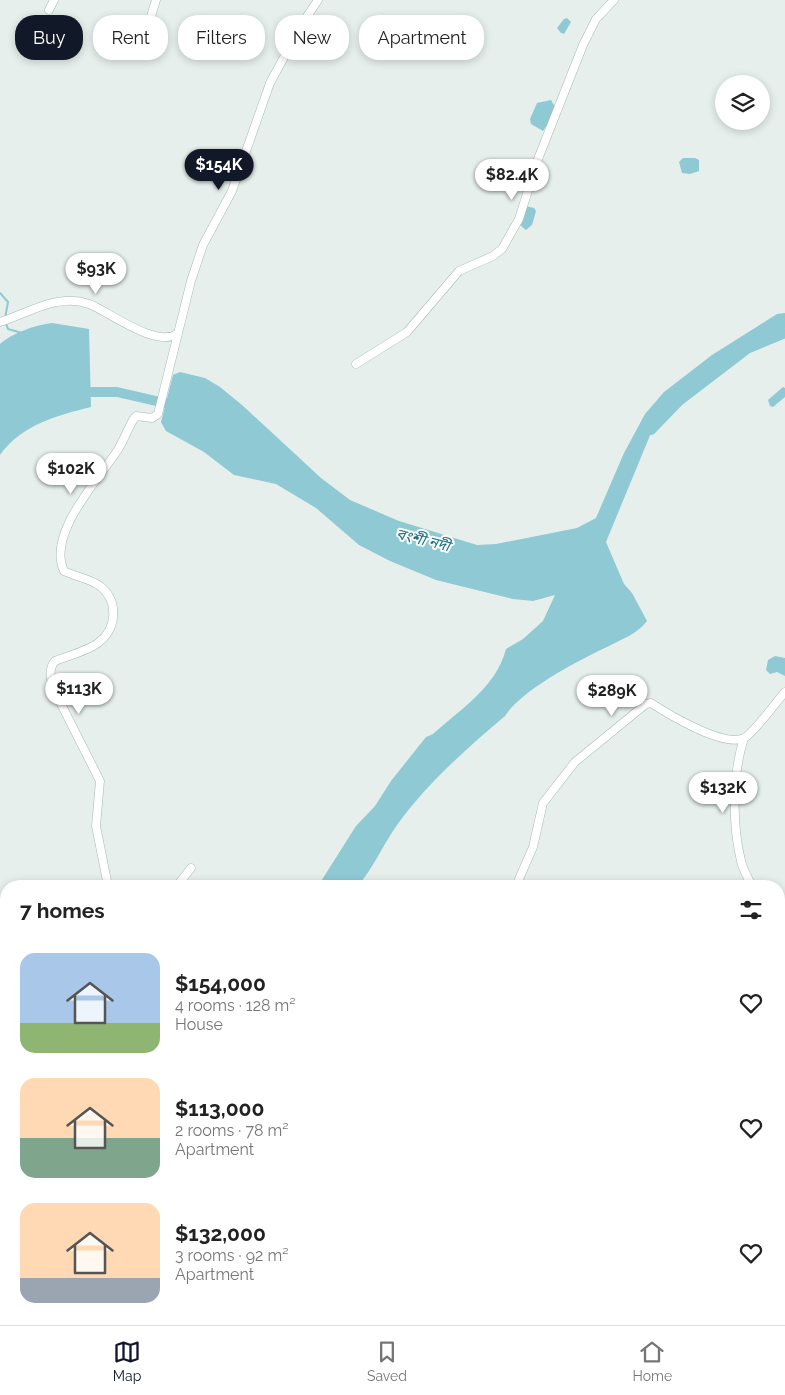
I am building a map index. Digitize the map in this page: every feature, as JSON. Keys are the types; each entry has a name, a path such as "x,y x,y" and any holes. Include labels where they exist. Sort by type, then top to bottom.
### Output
{"street":[{"path":"49,10 54,0"},
{"path":"151,15 156,0"},
{"path":"107,880 96,826 100,782 52,688 50,674 54,661 96,644 110,626 114,610 101,587 91,580 64,571 61,559 63,542 68,523 80,502 119,447 133,420 140,416 156,417 163,402 177,334 195,268 204,245 232,191 270,83 302,24 318,0"},
{"path":"356,364 407,332 459,271 502,249 518,219 538,159 583,45 596,19 614,0"},
{"path":"2,322 48,303 74,301 87,304 126,324 158,336 169,337 177,334"},
{"path":"749,880 741,863 734,807 741,749 744,738 785,692"},
{"path":"519,880 533,846 543,803 575,762 646,704 651,703 708,734 730,739 744,738"},
{"path":"181,880 191,868"},
{"path":"558,1325 563,1325"}],"water":[{"path":"567,18 571,22 564,34 557,28"},
{"path":"551,100 555,107 553,115 543,131 531,124 530,119 537,103"},
{"path":"683,158 699,160 699,171 690,174 682,173 679,162"},
{"path":"526,206 534,208 536,211 532,225 526,230 520,225"},
{"path":"785,313 785,328 742,350 670,407 651,433 606,542 624,584 632,593 647,621 630,635 552,676 513,706 505,716 461,755 419,797 395,828 362,880 322,880 356,826 375,806 391,781 426,737 433,734 477,696 494,675 506,649 523,639 543,621 555,595 533,601 513,599 436,580 390,561 359,545 316,508 276,484 234,475 204,452 166,431 161,422 173,375 180,372 205,378 220,387 321,478 350,500 399,521 477,545 496,544 577,528 596,518 624,453 645,414 664,392 712,355 777,314"},
{"path":"52,323 89,329 91,407 53,418 29,429 18,436 0,455 0,344 24,330"},
{"path":"783,387 785,388 785,397 773,407 770,406 768,400"},
{"path":"775,656 785,658 785,676 777,672 770,674 766,670 768,660"}],"waterway":[{"path":"0,293 8,302 5,318"},
{"path":"6,323 8,329 22,333"},
{"name":"বংশী নদী","path":"651,430 679,401 747,349 785,333"},
{"name":"বংশী নদী","path":"78,392 117,392 169,404"}]}
